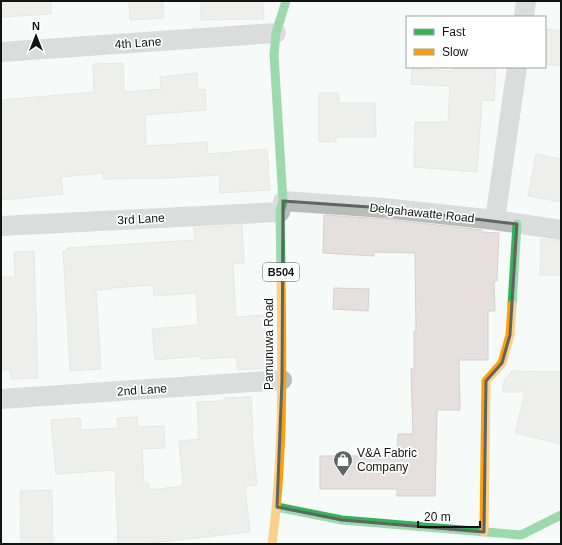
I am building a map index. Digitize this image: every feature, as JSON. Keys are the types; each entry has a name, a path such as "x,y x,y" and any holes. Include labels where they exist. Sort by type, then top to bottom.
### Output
{"street":[{"name":"Pamunuwa Road","path":"272,544 277,507 282,380 282,206 274,55 276,33 286,1"},
{"path":"524,16 526,1"},
{"name":"4th Lane","path":"1,52 276,33"},
{"path":"495,220 517,68"},
{"name":"Delgahawatte Road","path":"282,206 384,208 495,220 561,230"},
{"name":"3rd Lane","path":"1,226 282,206"},
{"path":"484,532 486,381 502,363 510,335 518,224"},
{"name":"2nd Lane","path":"1,399 282,380"},
{"path":"277,507 342,520 521,535 561,515"}],"highlighted area":[{"path":"283,201 384,208 517,224 510,335 502,363 486,381 484,532 342,520 277,507 282,380"}],"building":[{"path":"1,1 51,1 51,14 1,17"},
{"path":"129,1 163,1 164,18 130,20"},
{"path":"201,1 263,1 264,19 201,20"},
{"path":"546,29 561,31 561,66 546,64"},
{"path":"123,63 124,92 161,89 160,77 197,73 198,90 205,89 206,110 145,115 146,146 207,142 208,154 267,149 270,190 220,193 219,175 103,179 103,173 61,177 63,194 1,200 1,100 94,92 93,64"},
{"path":"453,68 496,68 494,101 482,100 477,172 414,167 415,122 448,122 450,86 411,84 412,69 453,71"},
{"path":"319,93 339,93 339,103 375,103 376,137 336,137 336,142 319,142"},
{"path":"536,154 561,159 561,202 528,196"},
{"path":"324,215 383,219 499,233 497,281 494,281 495,311 488,311 488,360 459,360 460,410 437,410 435,496 397,496 397,489 320,489 320,456 397,456 398,434 413,434 411,369 414,369 414,331 416,331 415,253 374,252 374,256 323,253"},
{"path":"242,225 244,263 233,264 236,317 264,315 268,368 238,370 236,357 200,359 200,356 155,360 152,329 198,325 196,293 154,296 153,285 96,290 101,369 70,371 63,251 67,251 67,248 195,240 194,228"},
{"path":"541,239 561,241 561,275 540,275"},
{"path":"34,251 38,378 11,379 10,369 1,370 1,277 15,277 14,252"},
{"path":"334,288 369,289 368,311 333,309"},
{"path":"512,371 561,372 561,444 515,433 525,392 503,392 504,380"},
{"path":"251,397 252,431 257,485 245,486 250,532 151,544 118,544 115,470 56,474 51,420 80,418 81,430 118,428 117,418 137,417 138,427 164,426 165,448 142,449 144,483 149,483 149,490 183,486 179,441 199,439 197,402 224,401 224,398"},
{"path":"52,490 53,544 21,544 20,491"}],"traffic: fast":[{"path":"281,273 280,212 283,201 274,55 276,33 286,1"},
{"path":"512,305 517,224"},
{"path":"277,507 342,520 521,535 561,515"}],"traffic: slow":[{"path":"272,544 279,477 282,375 281,273"},
{"path":"484,532 486,381 502,363 510,335 512,305"}],"place":[{"name":"V&A Fabric Company","path":"343,477"}]}
